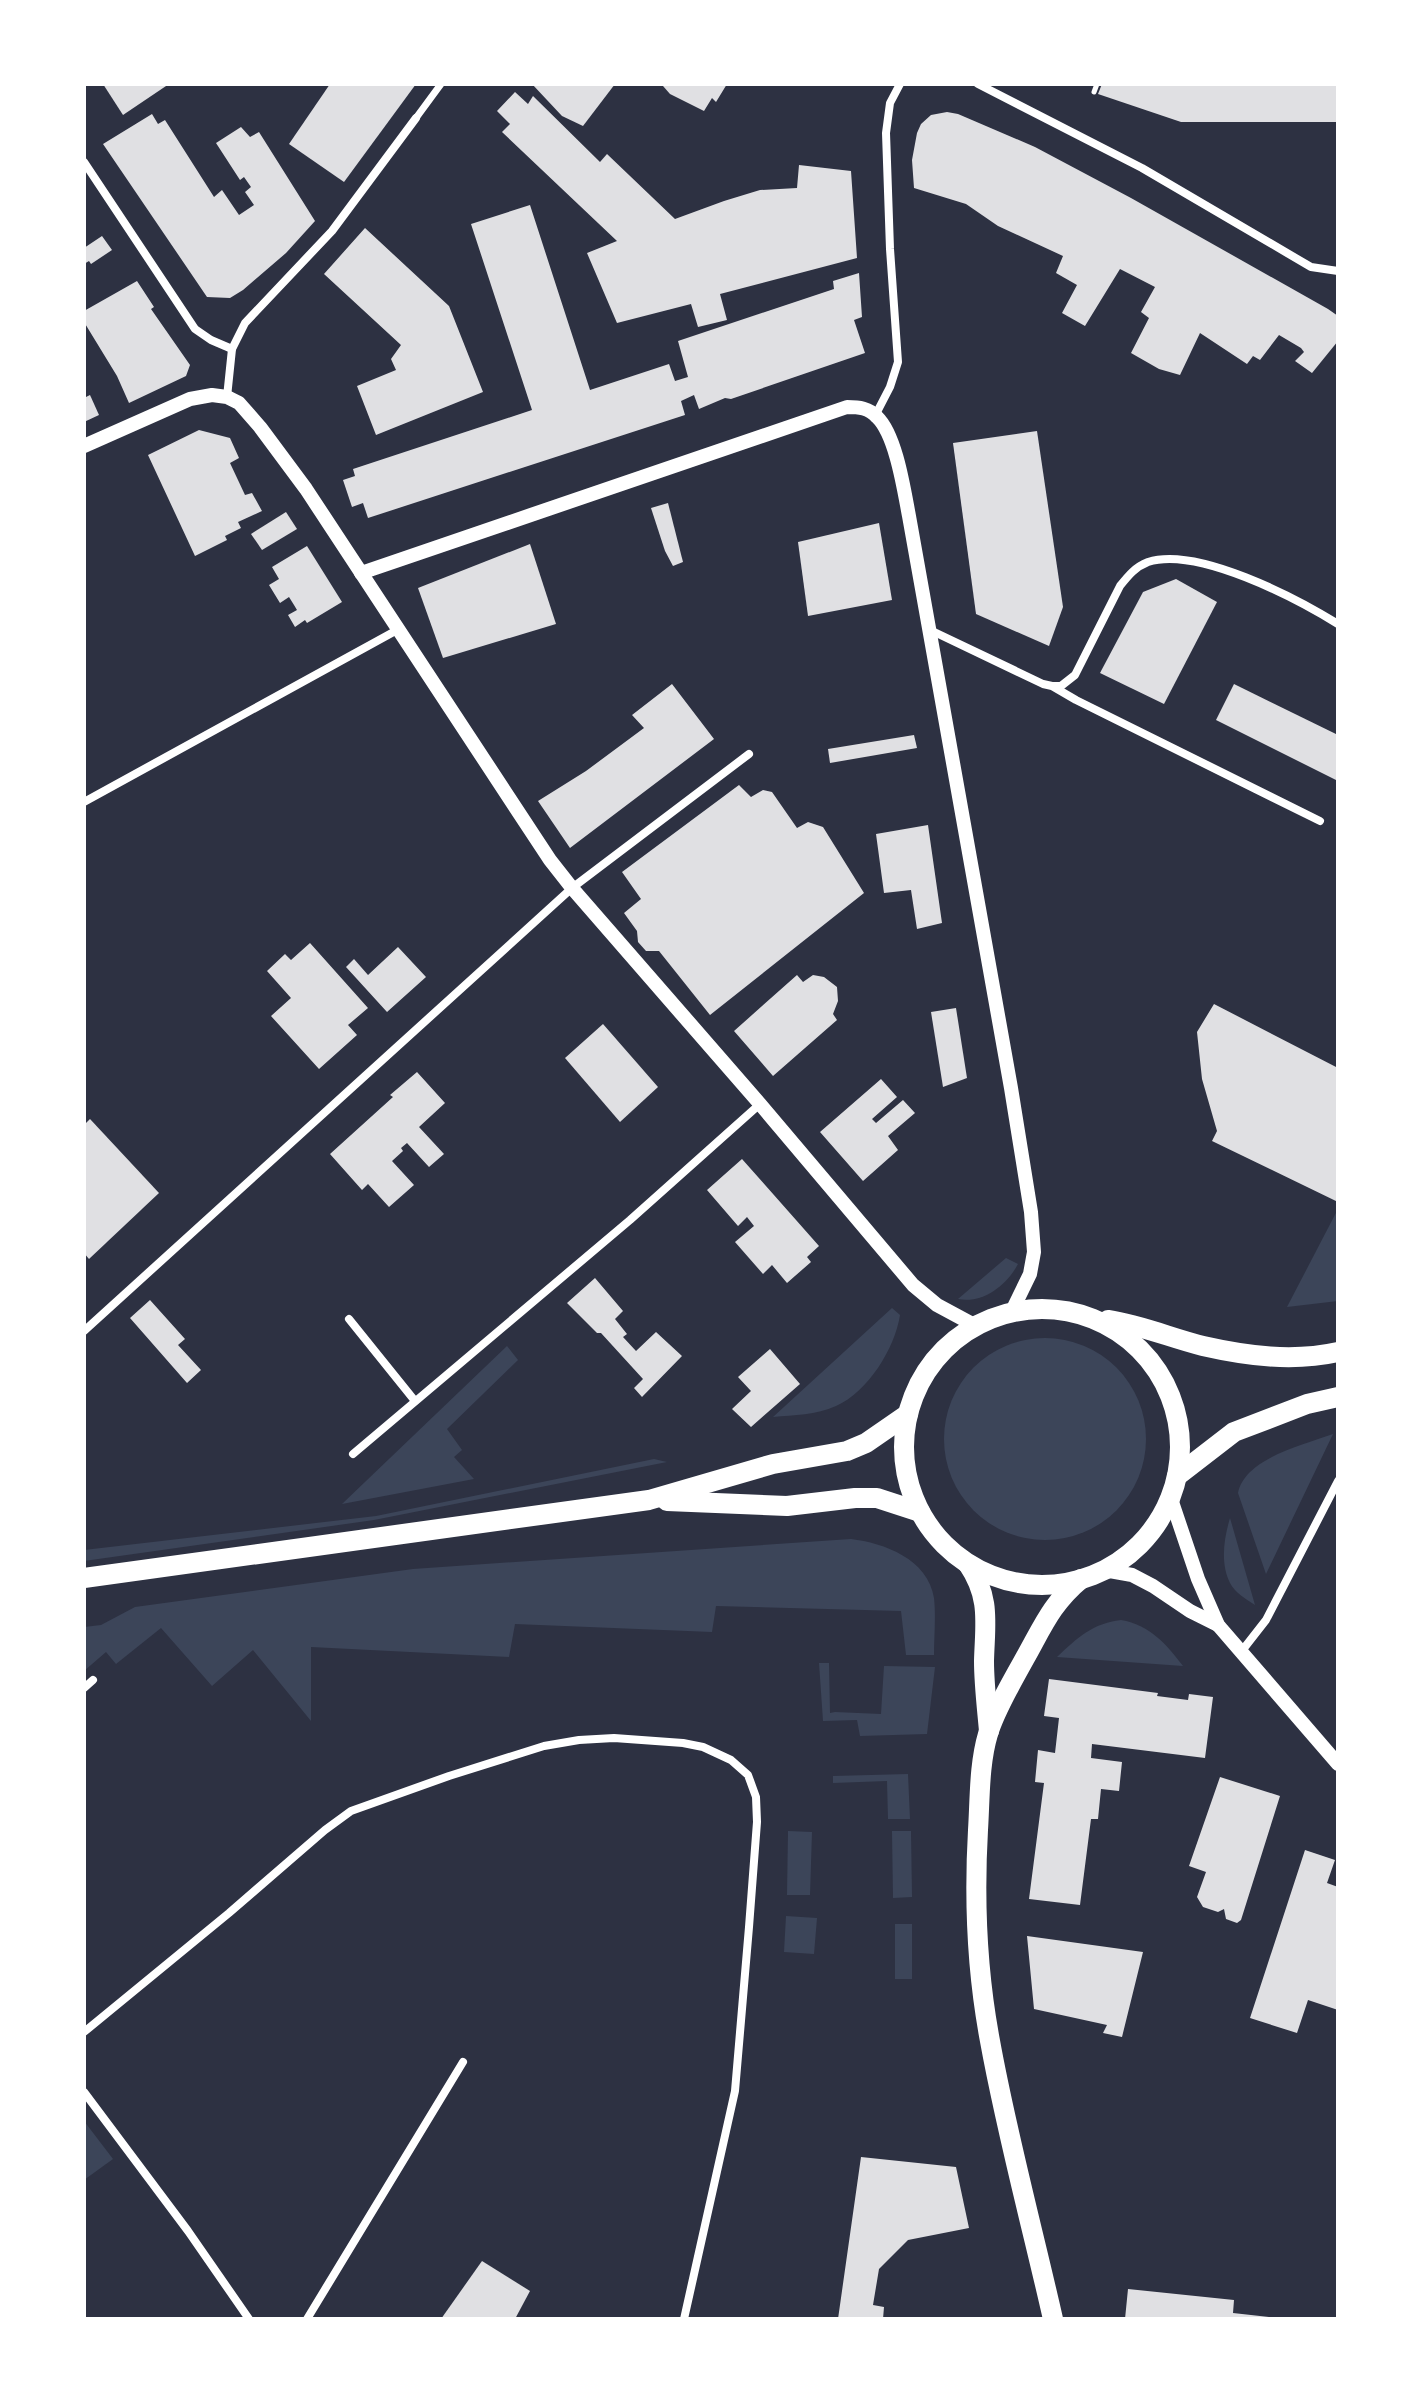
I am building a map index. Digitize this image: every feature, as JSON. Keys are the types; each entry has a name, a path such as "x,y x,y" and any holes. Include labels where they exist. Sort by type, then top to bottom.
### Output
{"main road":[{"path":"1088,1316 1135,1344 1162,1379 1173,1404 1180,1440 1177,1476 1171,1499 1142,1542 1104,1570 1081,1579 1051,1584 1024,1584 993,1576 967,1563 933,1531 920,1512 909,1485 904,1457 908,1414 919,1383 949,1344 976,1326 1011,1313 1058,1309 1159,1331 1204,1346 1272,1357 1287,1359 1338,1352"},
{"path":"1177,1476 1234,1432 1307,1404 1338,1397"},
{"path":"84,1578 649,1500 773,1464 847,1451 866,1443 908,1414"},
{"path":"649,1500 787,1506 877,1498 920,1512"},
{"path":"967,1563 984,1597 984,1662 989,1731 976,1860 980,1968 990,2040 1053,2319"},
{"path":"989,1731 1048,1616 1063,1595 1081,1579"}],"street":[{"path":"227,397 232,349 245,323 332,231 441,84"},
{"path":"978,84 1142,168 1311,267 1338,271"},
{"path":"876,414 898,362 886,133 888,111 898,86"},
{"path":"84,162 183,314 202,335 232,349"},
{"path":"84,446 190,399 212,395 239,403 306,489 541,847 572,888 913,1285 937,1305 976,1326"},
{"path":"361,573 847,407 860,407 876,414 885,428 900,472 1031,1212 1034,1252 1030,1274 1011,1313"},
{"path":"930,630 1043,684 1061,686 1075,675 1129,574 1149,562 1164,559 1189,561 1224,570 1282,593 1338,624"},
{"path":"84,802 399,629"},
{"path":"1052,686 1320,821"},
{"path":"84,1331 572,888 749,754"},
{"path":"353,1454 603,1243 760,1104"},
{"path":"349,1319 415,1401"},
{"path":"1241,1652 1266,1620 1338,1481"},
{"path":"1171,1499 1198,1579 1218,1625 1338,1764"},
{"path":"1104,1570 1132,1575 1218,1625"},
{"path":"84,1688 93,1680"},
{"path":"84,2032 351,1811 449,1776 530,1751 579,1740 614,1738 683,1743 703,1747 731,1760 748,1775 756,1797 757,1822 735,2091 684,2319"},
{"path":"307,2319 463,2062"},
{"path":"84,2092 249,2319"}],"path":[{"path":"1094,92 1097,84"}],"shaded area":[{"path":"1338,1209 1338,1301 1287,1307"},
{"path":"1006,1258 1018,1264 1001,1286 976,1299 958,1299"},
{"path":"892,1308 900,1315 892,1341 878,1368 859,1391 828,1409 773,1417"},
{"path":"1045,1338 1084,1345 1117,1367 1139,1400 1146,1439 1139,1478 1117,1511 1084,1533 1045,1540 1006,1533 973,1511 951,1478 944,1439 951,1400 973,1367 1006,1345"},
{"path":"507,1346 518,1360 447,1429 462,1450 454,1457 474,1479 342,1504"},
{"path":"1333,1434 1266,1574 1238,1493 1243,1481 1263,1462 1277,1454"},
{"path":"654,1459 667,1462 374,1520 84,1561 84,1550 376,1516"},
{"path":"1230,1518 1255,1605 1235,1590 1227,1575 1224,1550"},
{"path":"851,1539 877,1544 903,1555 923,1573 934,1598 934,1655 906,1655 901,1611 716,1606 712,1632 515,1624 509,1657 311,1647 311,1721 253,1650 212,1686 161,1628 116,1664 106,1652 84,1671 84,1627 101,1625 135,1607 413,1569"},
{"path":"1121,1620 1149,1631 1183,1666 1057,1657 1094,1628"},
{"path":"819,1663 829,1663 830,1713 881,1714 884,1666 935,1667 927,1734 860,1736 857,1720 823,1721"},
{"path":"908,1774 910,1819 888,1819 887,1781 833,1783 833,1776"},
{"path":"788,1831 812,1832 810,1895 787,1895"},
{"path":"892,1831 911,1831 912,1897 893,1898"},
{"path":"786,1916 817,1918 814,1954 784,1952"},
{"path":"895,1924 912,1924 912,1979 895,1979"},
{"path":"84,2121 113,2159 84,2180"}],"building":[{"path":"103,84 169,84 123,115"},
{"path":"330,84 416,84 344,182 289,144"},
{"path":"532,84 615,84 583,126 562,116"},
{"path":"727,84 716,102 712,98 704,111 670,94 663,86"},
{"path":"1102,84 1338,84 1338,122 1181,122 1098,94"},
{"path":"515,92 528,104 533,96 600,162 607,154 675,219 760,190 797,188 799,165 851,171 857,258 720,294 727,320 698,327 691,304 617,323 587,253 617,241 502,132 510,124 497,111"},
{"path":"947,112 1035,147 1328,309 1338,316 1338,341 1312,373 1295,361 1304,352 1301,348 1279,335 1260,360 1253,356 1247,364 1200,333 1180,375 1159,369 1131,353 1149,318 1141,312 1155,287 1120,269 1085,326 1062,313 1077,285 1056,273 1063,256 998,226 966,204 914,188 912,160 917,133 931,115"},
{"path":"152,114 158,124 165,120 214,197 222,190 239,215 254,205 245,192 251,187 244,177 240,180 216,143 241,127 250,137 259,132 315,221 286,253 230,298 207,297 103,144"},
{"path":"530,205 590,390 669,364 675,381 688,377 678,341 834,289 833,281 859,273 862,317 854,320 865,353 699,409 694,395 681,401 685,415 368,518 363,503 352,507 343,480 355,476 353,469 532,410 471,224"},
{"path":"365,228 449,306 483,392 376,435 357,386 396,370 391,359 401,345 324,274"},
{"path":"102,236 112,250 91,264 89,261 84,264 84,248"},
{"path":"137,281 154,307 151,309 190,365 186,376 129,403 117,376 84,322 84,311"},
{"path":"90,395 99,415 84,422 84,398"},
{"path":"199,430 230,438 239,458 230,463 245,495 252,493 262,511 238,522 241,528 225,536 227,540 195,556 148,455"},
{"path":"1037,431 1063,607 1049,646 976,614 953,443"},
{"path":"668,503 683,562 673,566 651,508"},
{"path":"286,512 297,529 262,550 251,534"},
{"path":"879,523 892,600 808,616 798,542"},
{"path":"530,544 556,624 443,658 418,588"},
{"path":"307,546 342,602 295,627 288,615 297,610 294,605 289,597 280,603 269,585 279,579 272,567"},
{"path":"1176,579 1217,602 1164,704 1100,673 1143,592"},
{"path":"672,684 714,739 570,848 538,801 586,771 644,728 632,715"},
{"path":"1234,684 1338,735 1338,781 1216,720"},
{"path":"914,735 917,748 830,763 828,749"},
{"path":"739,785 751,797 763,790 772,792 797,828 808,822 823,827 864,893 710,1015 659,951 646,951 638,942 637,931 624,913 641,899 622,872"},
{"path":"928,825 942,923 917,929 911,890 884,893 876,834"},
{"path":"310,943 368,1008 348,1025 357,1035 319,1069 271,1016 291,998 267,971 285,954 291,960"},
{"path":"398,947 426,977 387,1012 346,967 354,959 368,975"},
{"path":"797,975 803,982 813,975 824,977 837,987 838,1001 833,1014 837,1020 773,1076 734,1031"},
{"path":"1214,1004 1338,1068 1338,1202 1212,1141 1217,1131 1202,1079 1197,1032"},
{"path":"956,1008 967,1078 943,1087 931,1012"},
{"path":"603,1024 658,1087 620,1122 565,1058"},
{"path":"417,1072 445,1103 419,1127 444,1154 429,1167 407,1143 401,1148 403,1151 392,1161 414,1185 389,1207 368,1184 362,1190 330,1154"},
{"path":"881,1079 897,1097 872,1119 876,1123 903,1100 915,1113 888,1136 898,1150 863,1181 820,1132"},
{"path":"90,1119 159,1193 89,1259 84,1253 84,1125"},
{"path":"742,1159 819,1246 807,1257 811,1262 787,1283 772,1265 763,1274 735,1242 754,1226 747,1217 738,1226 707,1190"},
{"path":"595,1278 623,1311 615,1319 627,1334 623,1337 636,1351 656,1332 682,1356 642,1397 634,1388 643,1379 601,1333 597,1333 567,1303"},
{"path":"150,1300 185,1339 178,1345 201,1370 187,1383 130,1318"},
{"path":"770,1349 800,1384 751,1427 732,1409 751,1391 738,1377"},
{"path":"1049,1679 1158,1693 1157,1696 1188,1700 1189,1694 1213,1697 1205,1758 1092,1744 1091,1758 1122,1762 1119,1791 1101,1789 1098,1819 1091,1819 1080,1905 1029,1899 1044,1783 1035,1782 1038,1750 1055,1753 1059,1718 1044,1716"},
{"path":"1220,1777 1280,1796 1241,1920 1237,1923 1226,1919 1224,1909 1218,1912 1203,1907 1197,1897 1206,1872 1189,1866"},
{"path":"1305,1850 1335,1860 1327,1883 1338,1887 1338,2010 1308,2000 1297,2033 1250,2018"},
{"path":"1027,1936 1143,1952 1122,2037 1103,2033 1107,2025 1034,2009"},
{"path":"861,2157 956,2167 969,2228 908,2240 879,2269 873,2305 884,2307 883,2319 838,2319"},
{"path":"482,2261 530,2291 515,2319 441,2319"},
{"path":"1128,2289 1234,2300 1233,2313 1269,2319 1125,2319"}]}
